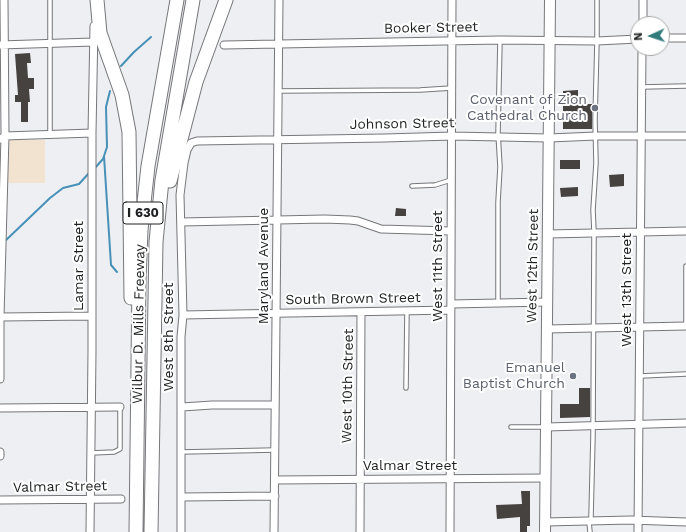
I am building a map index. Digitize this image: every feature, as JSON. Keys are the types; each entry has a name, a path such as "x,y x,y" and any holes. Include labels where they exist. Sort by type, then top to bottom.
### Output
{"highway":[{"path":"96,0 100,33 122,95 129,132 131,330 137,430"},
{"name":"Wilbur D. Mills Freeway","path":"136,532 139,280 143,214 150,159 177,0"},
{"name":"Wilbur D. Mills Freeway","path":"152,532 156,264 159,214 162,180 193,0"},
{"path":"156,264 170,180 196,82 226,0"}],"main road":[{"name":"West 12th Street","path":"545,527 550,0"}],"street":[{"path":"0,379 0,317 3,252 2,45 4,0"},
{"name":"Lamar Street","path":"90,532 92,408 91,316 93,42 96,0"},
{"name":"Maryland Avenue","path":"274,532 279,0"},
{"name":"West 11th Street","path":"450,532 452,0"},
{"path":"643,0 643,16"},
{"path":"670,38 686,38"},
{"name":"Booker Street","path":"224,45 630,39"},
{"path":"2,45 93,42"},
{"name":"West 13th Street","path":"638,532 642,56"},
{"path":"3,138 50,134 92,133"},
{"name":"Johnson Street","path":"191,143 197,141 452,136 549,138 596,136 686,136"},
{"name":"West 8th Street","path":"181,532 181,337 183,315 181,179 187,150 191,143"},
{"path":"181,222 350,220 358,221 381,230 451,231"},
{"path":"548,234 686,231"},
{"name":"South Brown Street","path":"183,315 407,311 498,303 547,302"},
{"name":"West 10th Street","path":"360,532 361,312"},
{"path":"0,317 91,316"},
{"path":"547,329 686,326"},
{"path":"182,407 212,405 276,405"},
{"path":"0,408 120,407"},
{"path":"546,427 686,423"},
{"name":"Valmar Street","path":"275,480 545,478"},
{"path":"182,497 275,496"},
{"name":"Valmar Street","path":"0,500 121,499"},
{"path":"545,527 589,522 638,520 686,522"}],"lane":[{"path":"50,0 50,134"},
{"path":"590,532 589,522 591,517 593,425 593,210 596,172 597,0"},
{"path":"498,303 500,40"},
{"path":"642,87 686,86"},
{"path":"278,91 412,90 452,88"},
{"path":"412,186 435,185 451,180"},
{"path":"686,266 686,326"},
{"path":"406,388 407,311"},
{"path":"640,376 686,374"},
{"path":"91,453 114,452 120,449 120,407"},
{"path":"511,427 546,427"},
{"path":"181,452 275,450"}],"shaded area":[{"path":"0,140 45,140 45,183 0,183"}],"building":[{"path":"30,53 31,63 27,63 28,78 34,78 34,89 29,89 30,102 28,102 28,122 21,122 21,102 15,102 15,95 18,95 15,54"},
{"path":"578,90 578,104 592,104 592,129 563,129 563,91"},
{"path":"560,160 580,160 580,169 560,169"},
{"path":"624,174 624,186 610,187 609,175"},
{"path":"578,187 578,196 561,197 560,188"},
{"path":"396,208 406,209 406,216 395,216"},
{"path":"579,388 590,388 590,417 560,418 560,404 579,404"},
{"path":"521,491 530,491 530,526 527,526 527,532 520,532 520,517 497,519 496,505 522,504"}],"waterway":[{"path":"121,66 151,37"},
{"path":"94,169 103,159 107,147 106,107 110,91"},
{"path":"104,156 111,265 117,272"},
{"path":"4,242 50,198 63,188 79,184 89,173"}],"place":[{"name":"Covenant of Zion Cathedral Church","path":"595,108"},
{"name":"Emanuel Baptist Church","path":"573,376"}]}
